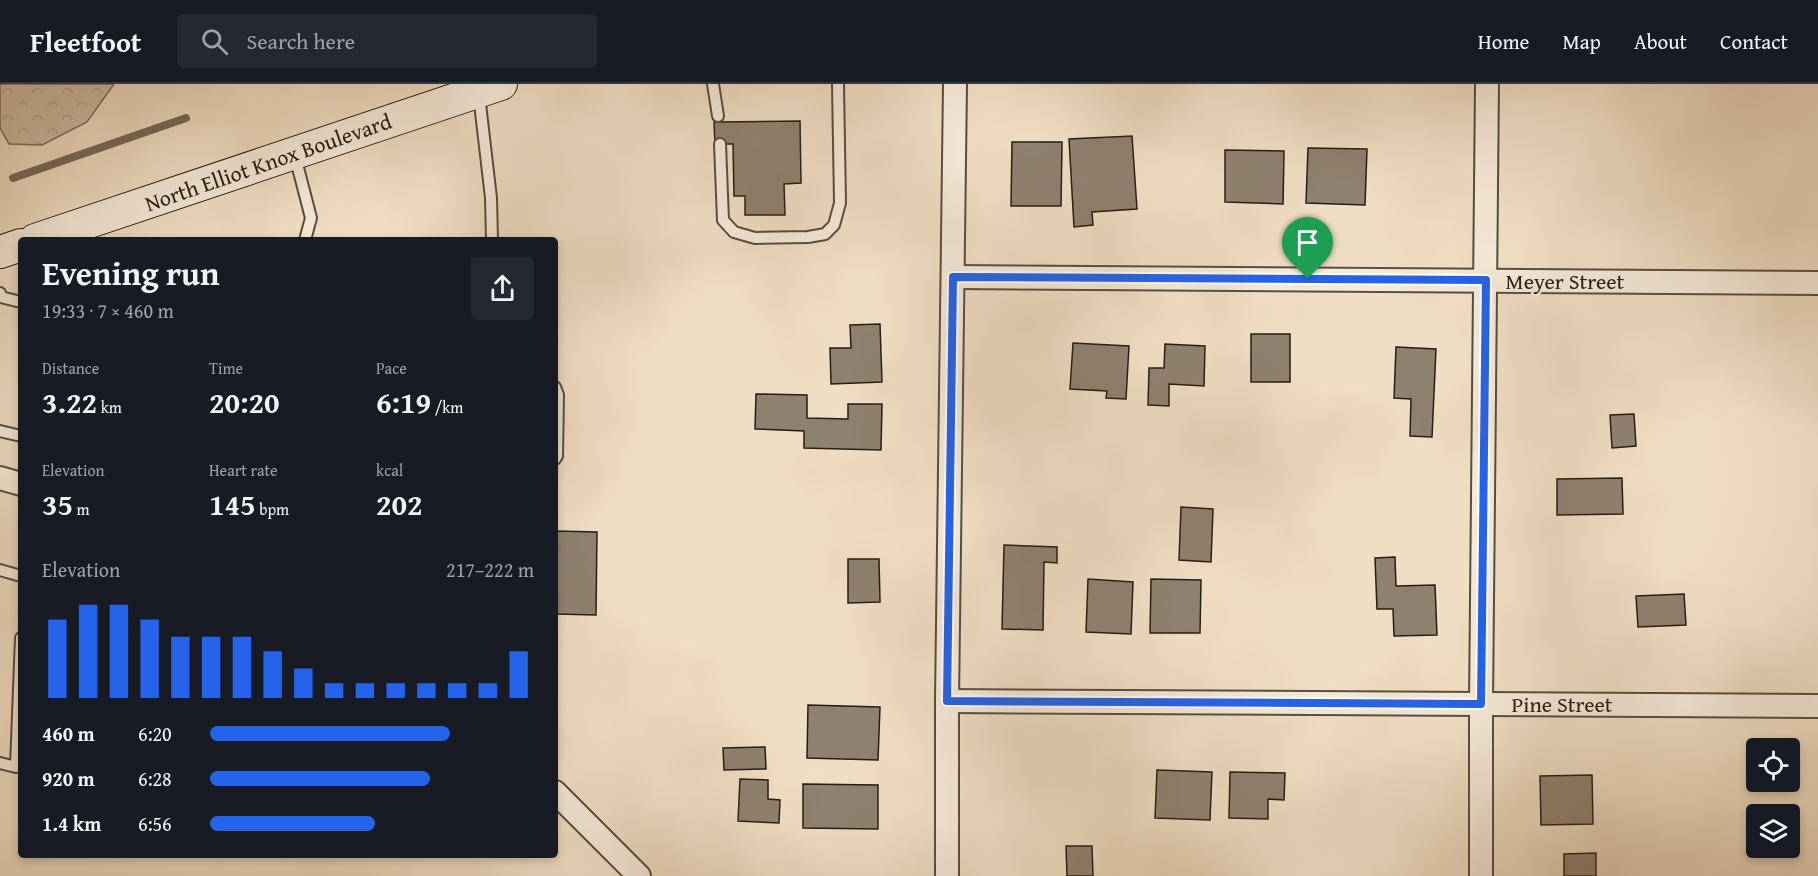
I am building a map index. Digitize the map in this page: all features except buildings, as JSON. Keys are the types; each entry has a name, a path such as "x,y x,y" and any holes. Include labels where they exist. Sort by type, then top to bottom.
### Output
{"main road":[{"name":"North Elliot Knox Boulevard","path":"44,237 489,88"},
{"path":"0,252 18,246"}],"street":[{"path":"947,876 955,84"},
{"path":"1481,876 1487,84"},
{"name":"Meyer Street","path":"953,277 1818,283"},
{"path":"0,478 18,483"},
{"name":"Pine Street","path":"947,701 1818,706"},
{"path":"558,795 639,876"}],"lane":[{"path":"713,84 718,116"},
{"path":"720,144 723,220 734,232 755,238 808,237 825,234 834,225 840,203 838,84"},
{"path":"489,88 492,237"},
{"path":"294,154 311,218 306,237"},
{"path":"0,293 1,297 18,301"},
{"path":"0,431 18,435"},
{"path":"0,570 18,575"},
{"path":"0,763 16,767 18,715"}],"green space":[{"path":"0,84 114,84 87,122 42,145 9,144 0,128"}],"waterway":[{"path":"13,178 186,118"}],"route":[{"path":"953,277 1308,279 1486,280 1481,704 947,701 953,277"}]}
